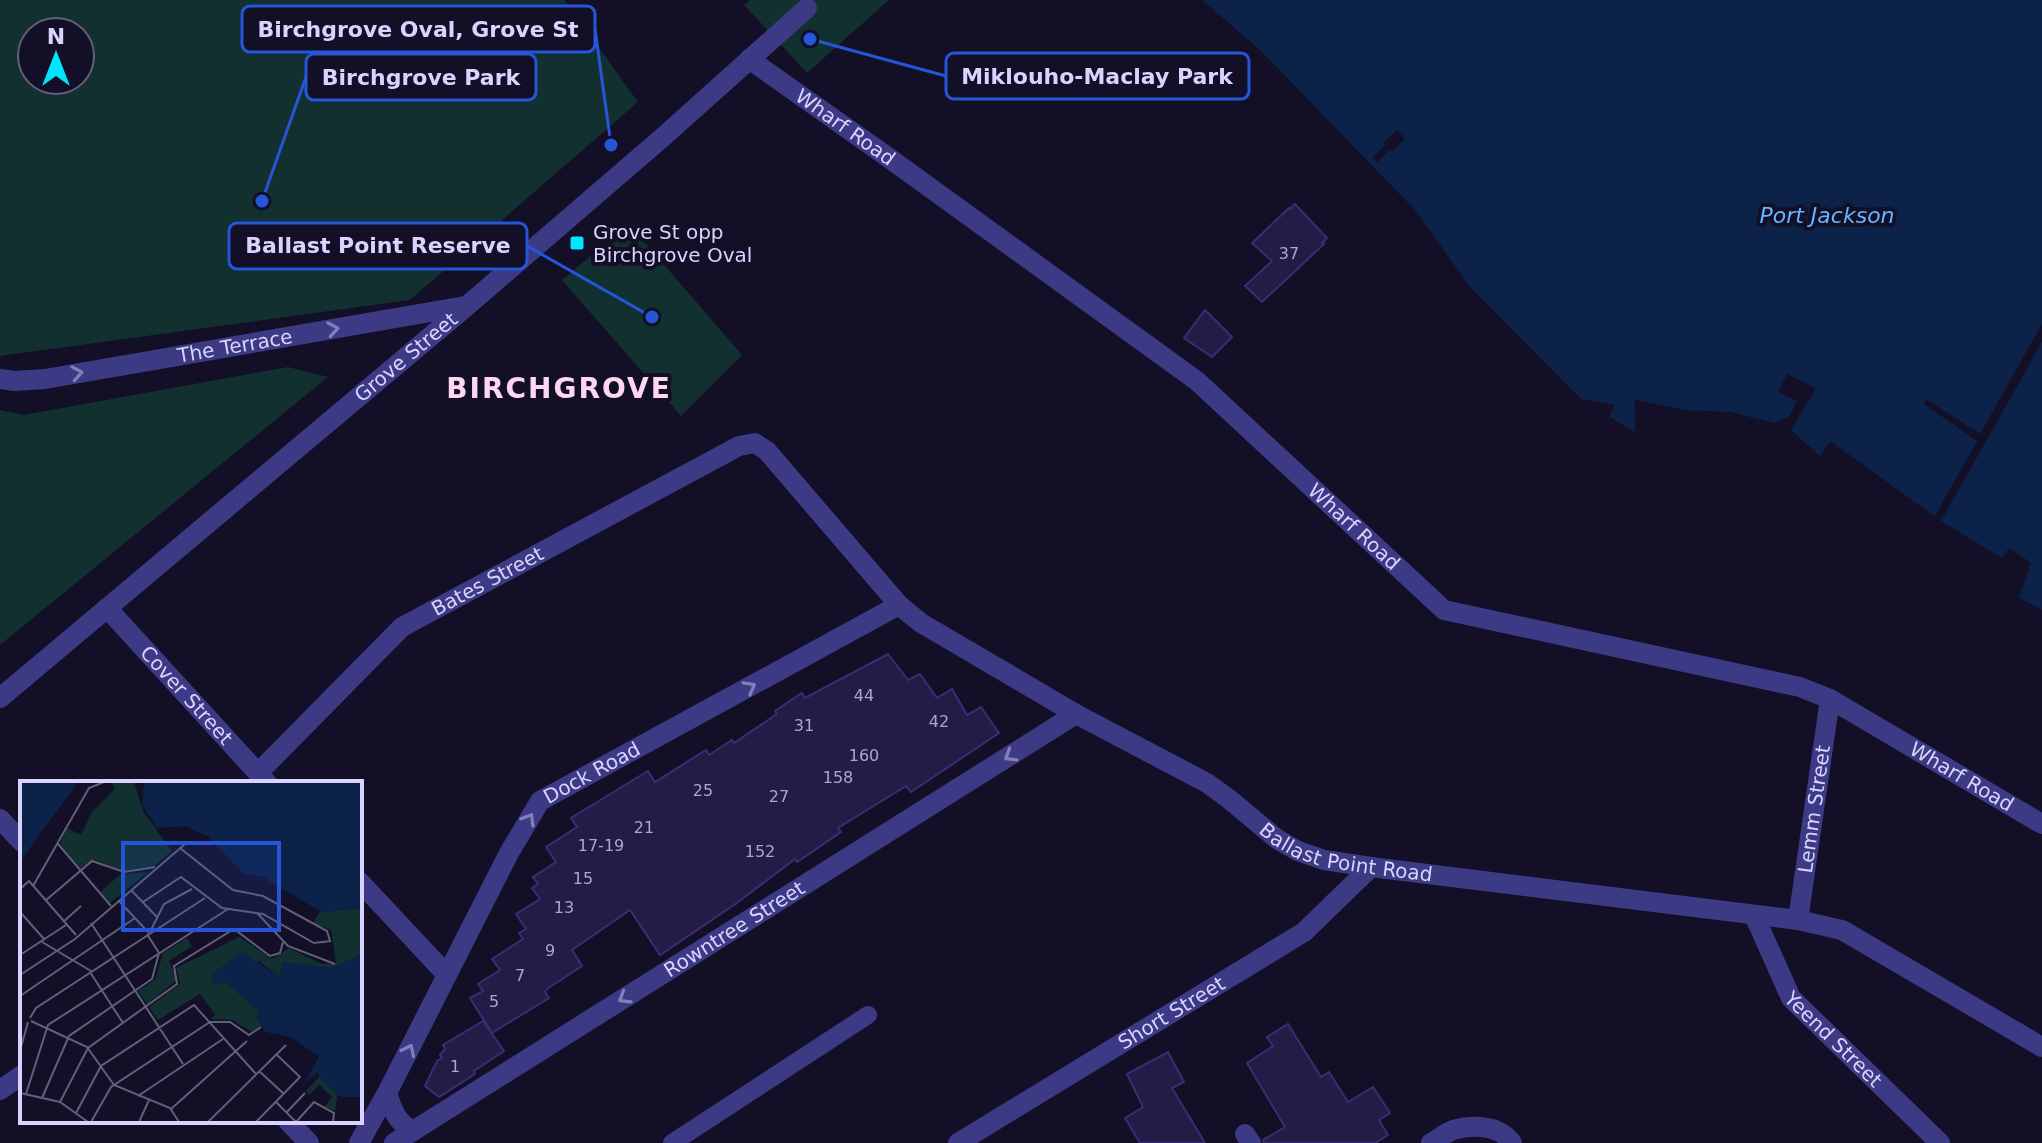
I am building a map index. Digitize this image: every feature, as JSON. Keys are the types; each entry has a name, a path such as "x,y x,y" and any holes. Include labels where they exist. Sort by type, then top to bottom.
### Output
{"street":[{"name":"Grove Street","path":"0,698 468,305 807,8"},
{"name":"Wharf Road","path":"749,59 1197,381 1444,610 1800,687 1830,699 2042,824"},
{"name":"The Terrace","path":"0,379 45,379 468,305"},
{"name":"Ballast Point Road","path":"755,443 767,451 899,605 921,623 1076,714 1207,783 1277,839 1298,851 1324,860 1371,867 1798,920 1842,930 2042,1047"},
{"name":"Bates Street","path":"262,778 402,627 739,446 755,443"},
{"name":"Dock Road","path":"359,1143 509,853 540,801 899,605"},
{"name":"Cover Street","path":"107,608 262,778"},
{"name":"Lemm Street","path":"1798,920 1830,699"},
{"name":"Rowntree Street","path":"394,1143 1076,714"},
{"path":"0,819 20,840"},
{"name":"Short Street","path":"958,1143 1304,932 1371,867"},
{"path":"362,884 446,974"},
{"name":"Yeend Street","path":"1754,915 1791,998 1940,1143"},
{"path":"0,1090 20,1076"},
{"path":"387,1093 397,1118 413,1131"},
{"path":"290,1123 309,1143"},
{"path":"1431,1143 1452,1130 1481,1126 1507,1135 1512,1143"}],"lane":[{"path":"672,1143 868,1015"}],"green space":[{"path":"0,0 565,0 638,102 410,300 0,356"},
{"path":"750,0 889,0 807,73 744,5"},
{"path":"629,224 742,355 681,416 562,280"},
{"path":"288,367 328,377 0,645 0,410 24,415"}],"water":[{"name":"Port Jackson","path":"1202,0 2042,0 2042,610 2019,598 2031,563 2009,548 2002,558 1941,521 1830,441 1820,456 1791,430 1775,423 1730,412 1685,410 1635,400 1635,432 1609,417 1614,405 1581,399 1470,287 1415,210 1260,50"}],"pier":[{"path":"1397,130 1405,139 1377,162 1373,157"},
{"path":"2042,324 2042,342 1941,521 1935,516 1977,441 1924,404 1926,399 1980,434"},
{"path":"1787,374 1816,388 1791,430 1775,423 1790,416 1797,401 1778,392"}],"building":[{"path":"1295,204 1327,238 1262,302 1245,286 1272,261 1252,243"},
{"path":"1205,310 1232,337 1212,357 1184,338"},
{"path":"888,654 908,680 920,674 937,698 952,689 967,715 981,707 999,733 911,792 906,786 838,828 841,832 797,862 795,859 660,955 630,910 572,950 582,966 547,989 545,992 549,998 492,1033 470,998 483,991 478,984 500,970 492,959 523,939 519,933 526,929 516,914 540,899 532,888 538,884 533,877 556,862 546,847 577,827 571,818 648,771 655,782 706,750 709,755 732,740 734,743 802,693 805,698"},
{"path":"483,1021 504,1051 439,1097 425,1086 437,1061 442,1058 443,1045"},
{"path":"1288,1024 1321,1077 1329,1072 1348,1102 1373,1087 1390,1113 1379,1120 1388,1135 1375,1143 1264,1143 1263,1140 1285,1127 1247,1063 1273,1046 1267,1037"},
{"path":"1168,1052 1184,1082 1172,1088 1205,1143 1140,1143 1125,1118 1143,1107 1127,1074"}],"place":[{"name":"Miklouho-Maclay Park","path":"810,39"},
{"name":"Birchgrove Oval, Grove St","path":"611,145"},
{"name":"Birchgrove Park","path":"262,201"},
{"name":"Grove St opp Birchgrove Oval","path":"577,243"},
{"name":"Ballast Point Reserve","path":"652,317"}],"district":[{"name":"BIRCHGROVE","path":"559,388"}]}
